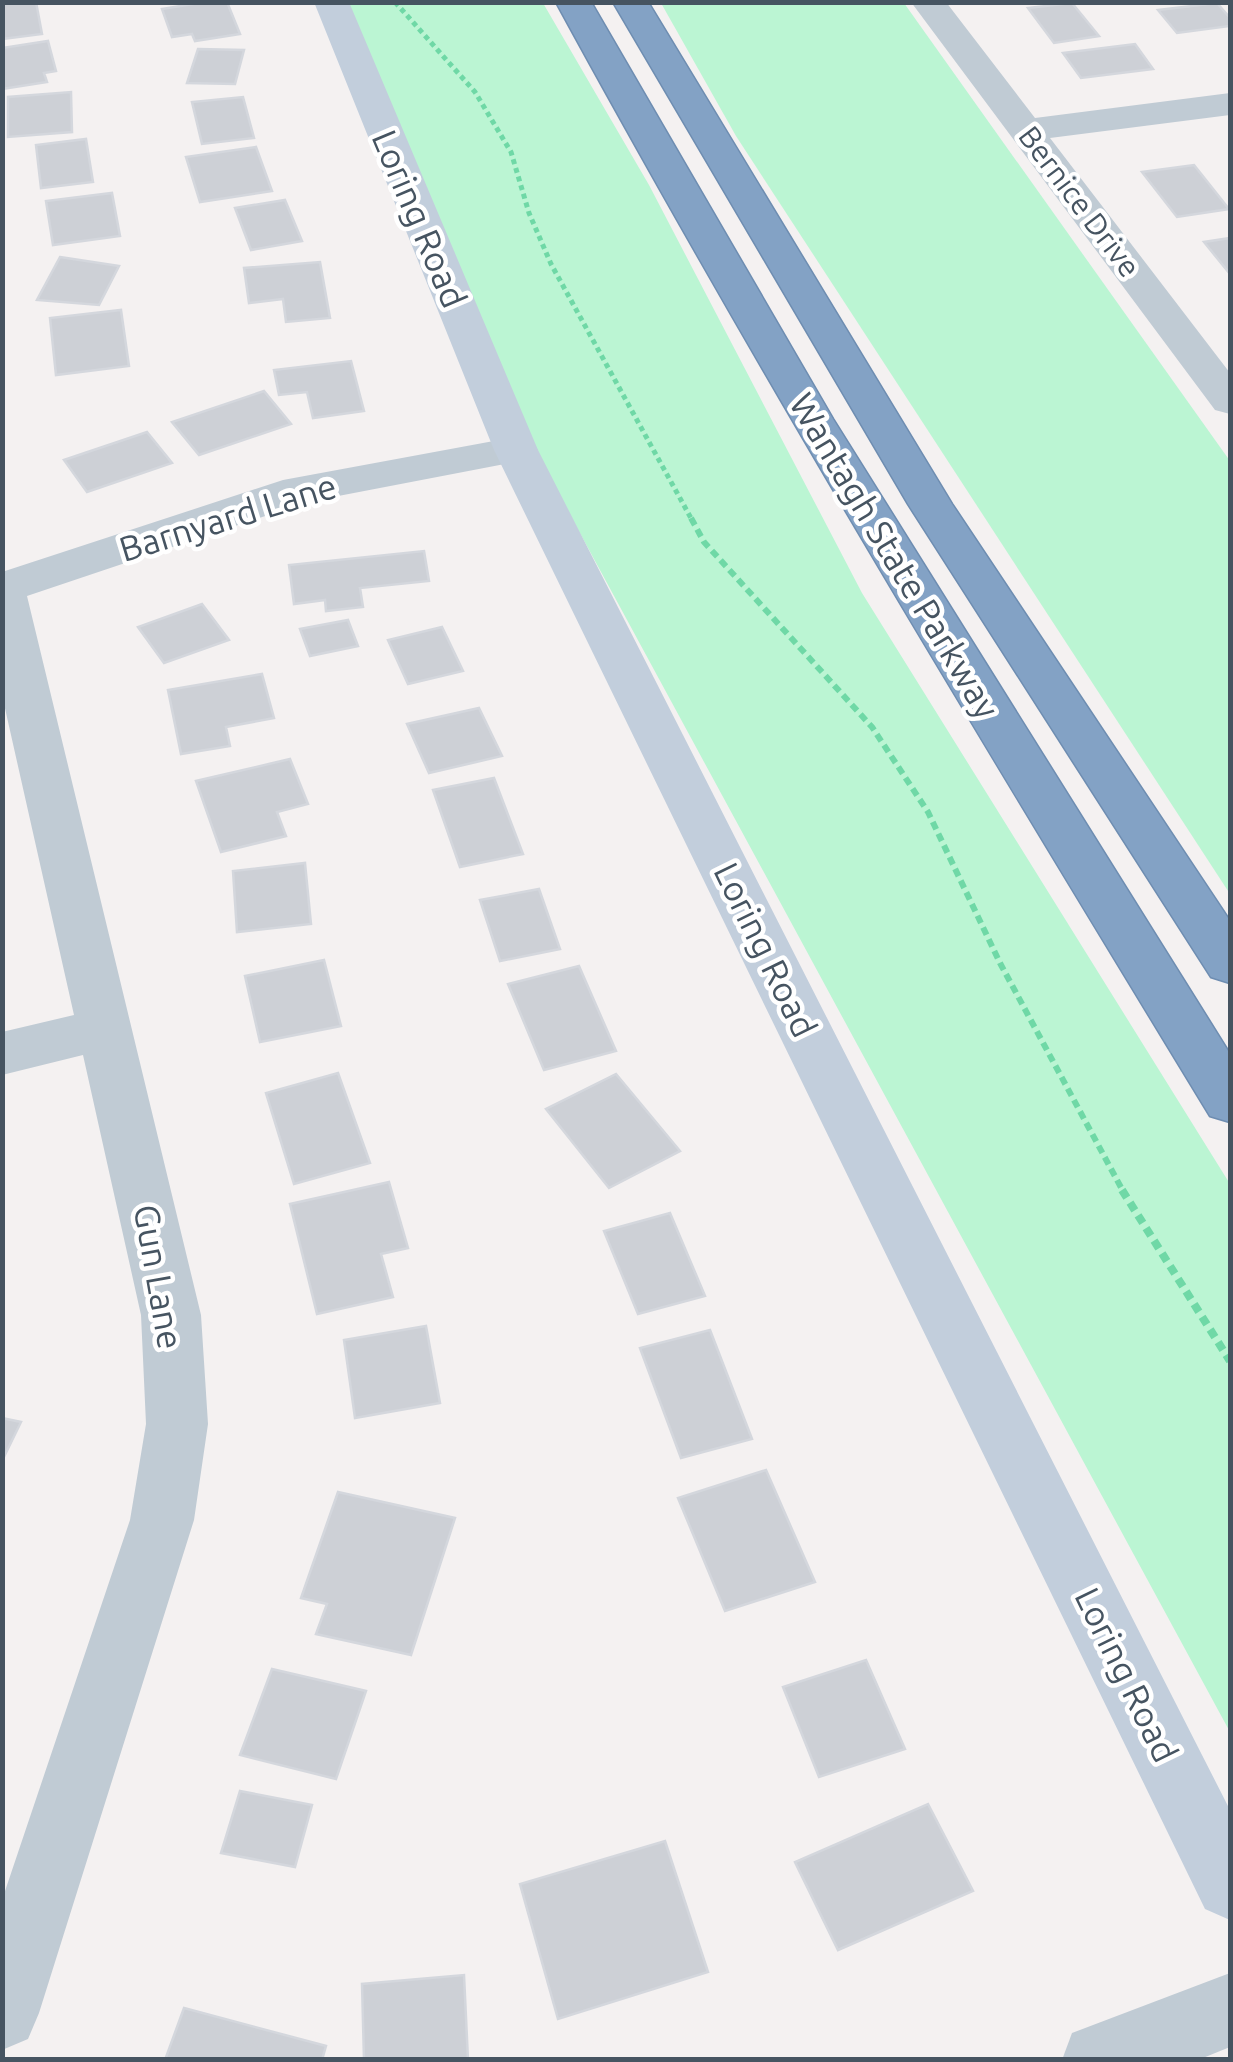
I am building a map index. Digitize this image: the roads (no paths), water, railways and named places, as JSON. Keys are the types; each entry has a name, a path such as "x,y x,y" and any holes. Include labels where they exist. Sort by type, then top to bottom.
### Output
{"highway":[{"name":"Wantagh State Parkway","path":"573,2 668,178 904,576 1230,1100"},
{"name":"Wantagh State Parkway","path":"630,2 793,281 930,504 1230,962"}],"street":[{"name":"Loring Road","path":"331,2 516,450 1230,1884"},
{"name":"Bernice Drive","path":"928,2 1230,401"},
{"path":"1025,130 1230,104"},
{"name":"Barnyard Lane","path":"2,588 299,490 516,450"},
{"name":"Gun Lane","path":"2,588 171,1315 176,1424 157,1538 2,2013"},
{"path":"2,1054 105,1030"},
{"path":"1099,2060 1230,2010"}]}
